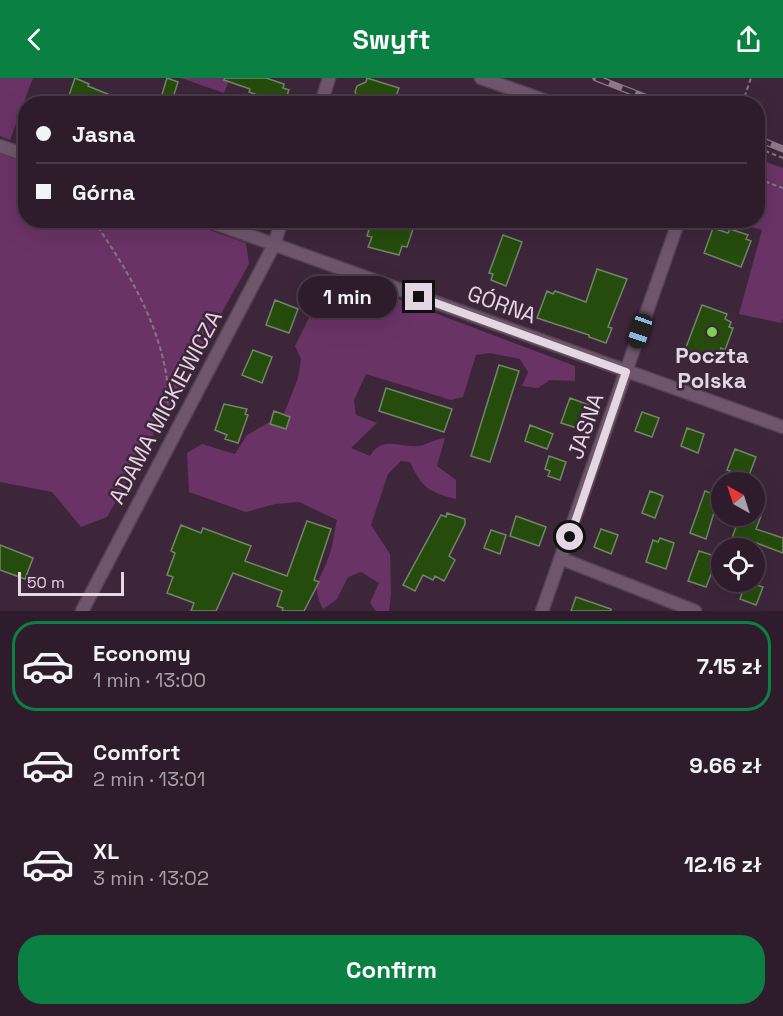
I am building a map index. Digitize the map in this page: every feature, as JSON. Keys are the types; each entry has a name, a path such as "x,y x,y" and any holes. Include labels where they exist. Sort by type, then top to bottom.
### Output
{"street":[{"path":"323,96 329,78"},
{"path":"481,78 532,96"},
{"path":"0,146 18,152"},
{"name":"GÓRNA","path":"228,228 783,427"},
{"name":"ADAMA MICKIEWICZA","path":"82,611 274,245 279,228"},
{"name":"JASNA","path":"542,611 676,228"},
{"path":"562,559 695,611"}],"path":[{"path":"745,96 751,78"},
{"path":"765,151 783,158"},
{"path":"765,182 783,188"},
{"path":"98,228 123,263 160,347 169,390 166,430"}],"shaded area":[{"path":"0,78 33,78 26,96 18,96 18,118 10,140 0,136"},
{"path":"181,78 230,78 224,93"},
{"path":"0,153 18,160 18,228 204,228 246,243 249,264 107,517 81,527 52,492 0,482"},
{"path":"765,162 783,168 783,318 781,323 739,314 762,230 754,228 765,228"},
{"path":"336,286 369,288 575,366 575,381 550,380 538,388 522,386 528,372 520,359 490,353 476,355 463,397 451,400 366,374 354,400 356,415 377,423 351,448 370,456 380,446 386,444 418,446 445,438 437,466 456,480 456,499 427,488 418,478 410,462 401,461 388,474 371,525 390,554 389,611 376,611 370,603 379,583 361,572 348,577 337,599 323,609 317,587 330,554 337,520 299,502 275,504 246,512 189,492 187,453 202,444 235,454 247,435 284,414 298,378 301,359 295,346 320,296"}],"building":[{"path":"75,78 112,96 69,96"},
{"path":"167,78 178,82 174,96 161,96"},
{"path":"225,78 266,78 284,84 283,88 289,90 287,96 261,96 249,92 250,89 224,80"},
{"path":"367,78 399,88 396,96 357,96 357,86 366,82"},
{"path":"370,228 413,228 407,247 402,246 399,255 368,247 372,237 367,236"},
{"path":"713,228 728,233 730,229 748,235 746,239 751,241 741,267 704,253"},
{"path":"503,235 522,242 506,286 491,280 493,274 489,273"},
{"path":"597,269 627,279 608,327 612,328 606,343 537,318 547,291 553,294 555,291 586,302"},
{"path":"275,300 298,309 289,333 266,325"},
{"name":"Poczta Polska","path":"702,305 727,314 725,319 731,322 729,327 733,328 725,350 721,348 719,354 711,351 709,359 685,350"},
{"path":"253,350 272,357 262,383 242,375"},
{"path":"499,365 519,371 490,462 471,456"},
{"path":"386,388 452,409 444,432 379,411"},
{"path":"570,398 589,405 580,429 561,423"},
{"path":"224,404 247,409 245,414 248,415 238,443 225,439 227,435 215,430"},
{"path":"274,411 290,417 286,429 270,424"},
{"path":"642,412 659,418 652,437 635,431"},
{"path":"530,425 553,434 547,449 525,441"},
{"path":"687,428 704,434 698,453 681,446"},
{"path":"735,449 756,457 750,472 727,470"},
{"path":"549,456 566,462 560,480 548,476 550,471 545,469"},
{"path":"650,491 663,496 655,518 642,513"},
{"path":"705,491 711,493 711,522 706,539 690,533"},
{"path":"447,513 465,519 465,524 449,556 455,560 444,581 435,576 433,580 423,575 415,591 403,585 441,515 446,517"},
{"path":"516,516 546,527 539,546 510,536"},
{"path":"307,521 331,529 314,580 319,582 304,611 282,611 283,608 277,606 282,591 233,573 216,611 191,611 194,603 167,593 173,577 167,575 175,553 171,551 181,525 201,533 203,528 251,546 245,561 287,576"},
{"path":"736,526 757,526 756,529 783,538 783,553 765,546 765,538 732,538"},
{"path":"601,529 618,535 611,554 594,547"},
{"path":"491,530 506,535 500,554 484,548"},
{"path":"660,538 674,543 666,569 646,562 653,540 658,542"},
{"path":"0,545 33,558 25,579 0,570"},
{"path":"699,551 711,555 711,574 706,587 688,581"},
{"path":"742,592 761,592 756,605 740,599"},
{"path":"576,597 611,609 611,611 571,611"}],"railway":[{"path":"596,78 642,96"},
{"path":"765,142 783,149"}],"place":[{"name":"Poczta Polska","path":"712,332"}],"route":[{"path":"419,297 626,372 570,537"}]}
